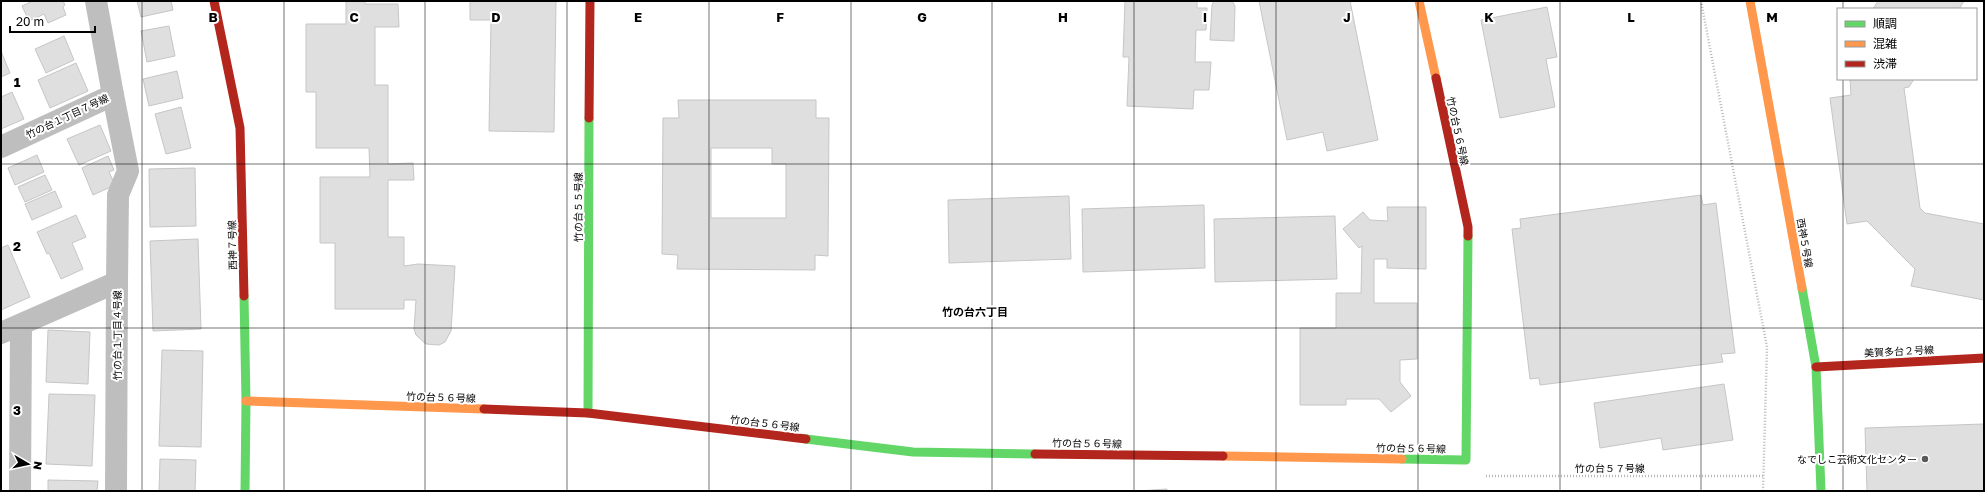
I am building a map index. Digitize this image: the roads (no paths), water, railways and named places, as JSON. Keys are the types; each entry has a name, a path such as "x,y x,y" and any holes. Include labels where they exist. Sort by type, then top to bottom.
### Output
{"street":[{"name":"竹の台１丁目７号線","path":"1,147 112,95 96,1"},
{"name":"西神７号線","path":"214,1 240,128 246,401 245,491"},
{"name":"竹の台５５号線","path":"588,413 590,1"},
{"name":"竹の台５６号線","path":"246,401 588,413 913,452 1466,460 1468,227 1419,1"},
{"name":"西神５号線","path":"1750,1 1816,367 1821,491"},
{"path":"112,95 128,171 118,195 117,282"},
{"name":"竹の台１丁目４号線","path":"1,333 117,282 116,491"},
{"path":"20,491 21,325"},
{"name":"美賀多台２号線","path":"1816,367 1984,358"}],"place":[{"name":"なでしこ芸術文化センター","path":"1925,459"}],"district":[{"name":"竹の台六丁目","path":"975,312"}]}
